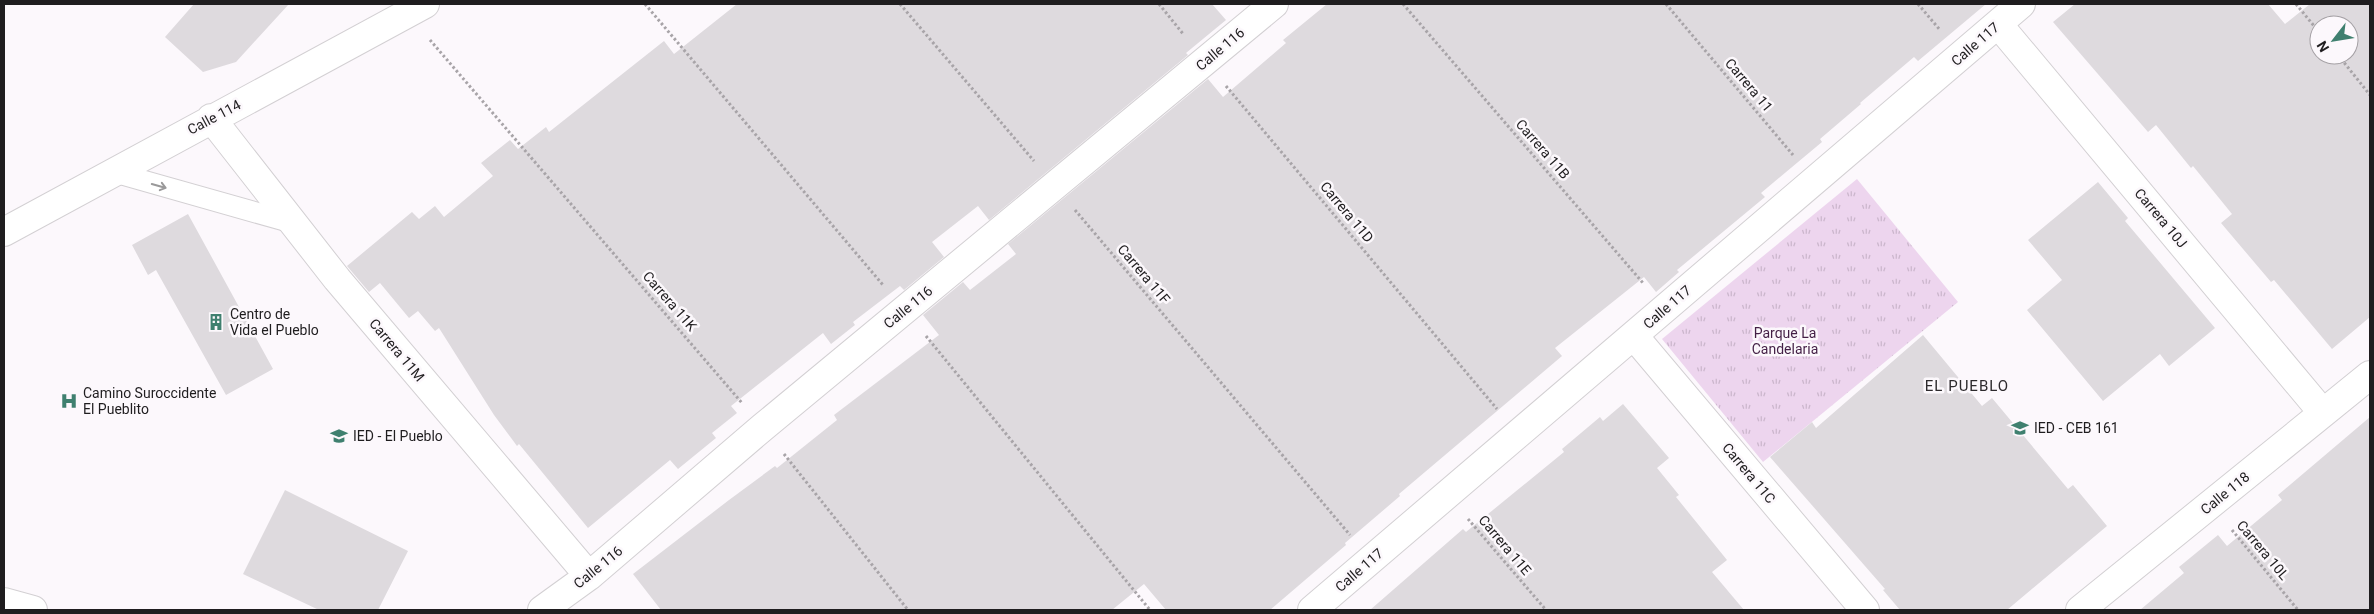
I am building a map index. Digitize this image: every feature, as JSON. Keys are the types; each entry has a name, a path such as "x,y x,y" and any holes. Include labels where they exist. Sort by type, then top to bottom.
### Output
{"street":[{"name":"Calle 116","path":"542,610 589,576 763,427 1274,4"},
{"name":"Calle 117","path":"1312,610 2021,4"},
{"name":"Calle 114","path":"4,232 416,8"},
{"name":"Carrera 10J","path":"1998,24 2323,413"},
{"name":"Carrera 11M","path":"211,118 337,279 589,576"},
{"name":"Carrera 11C","path":"1634,336 1865,610"},
{"name":"Calle 118","path":"2080,610 2370,375"}],"lane":[{"path":"112,172 293,223"}],"path":[{"name":"Carrera 11F","path":"900,4 1371,560"},
{"name":"Carrera 11D","path":"1159,4 1518,434"},
{"name":"Carrera 11B","path":"1403,4 1665,308"},
{"name":"Carrera 11","path":"1666,4 1815,180"},
{"path":"2296,4 2309,20"},
{"name":"Carrera 11K","path":"416,8 763,427 908,610"},
{"path":"2346,65 2370,95"},
{"name":"Carrera 11E","path":"1447,495 1546,610"},
{"name":"Carrera 10L","path":"2211,504 2298,610"}],"green space":[{"name":"Parque La Candelaria","path":"1857,179 1958,302 1763,462 1662,339"}],"building":[{"path":"194,4 289,4 236,62 203,72 165,37"},
{"path":"737,4 1212,4 1226,20 1186,53 1188,55 989,220 978,206 932,242 944,257 904,290 900,286 853,322 855,325 831,344 823,333 731,406 737,413 712,433 716,438 678,469 670,460 588,528 519,444 517,446 494,415 439,328 435,331 418,311 409,318 380,283 369,292 347,266 412,212 419,219 435,206 444,217 493,176 481,163 510,140 518,149 546,127 549,132 664,41 674,54"},
{"path":"1327,4 1986,4 1918,61 1914,57 1860,103 1820,139 1822,142 1761,193 1765,197 1677,270 1679,272 1656,292 1644,277 1555,348 1562,356 1399,494 1400,496 1345,543 1346,545 1270,610 1166,610 1144,584 1112,610 661,610 633,574 775,466 777,468 837,420 834,415 939,335 923,315 963,282 970,290 1016,254 1008,244 1208,79 1223,97 1286,43 1283,40"},
{"path":"2075,4 2268,4 2285,24 2310,4 2370,4 2370,317 2332,349 2274,280 2271,282 2221,223 2232,214 2193,166 2191,168 2156,125 2148,132 2053,22"},
{"path":"2098,182 2128,218 2125,221 2215,328 2169,366 2160,354 2103,401 2027,310 2062,280 2028,240"},
{"name":"Centro de Vida el Pueblo","path":"188,214 273,369 226,395 156,270 148,275 132,245"},
{"path":"1923,335 1982,406 1992,398 2068,489 2073,485 2107,526 2007,610 1900,610 1883,590 1885,589 1770,457 1812,422 1816,428"},
{"path":"1623,404 1669,458 1657,468 1679,495 1676,497 1727,560 1712,572 1744,610 1370,610 1463,529 1466,532 1564,452 1562,449 1600,417 1603,421"},
{"path":"2370,417 2370,610 2140,610 2184,573 2179,567 2218,535 2227,546 2282,500 2278,495"},
{"path":"285,490 408,551 378,610 319,610 243,574"}],"place":[{"name":"Centro de Vida el Pueblo","path":"216,322"},
{"name":"Camino Suroccidente El Pueblito","path":"69,401"},
{"name":"IED - CEB 161","path":"2020,428"},
{"name":"IED - El Pueblo","path":"339,436"}],"district":[{"name":"EL PUEBLO","path":"1967,386"}]}
